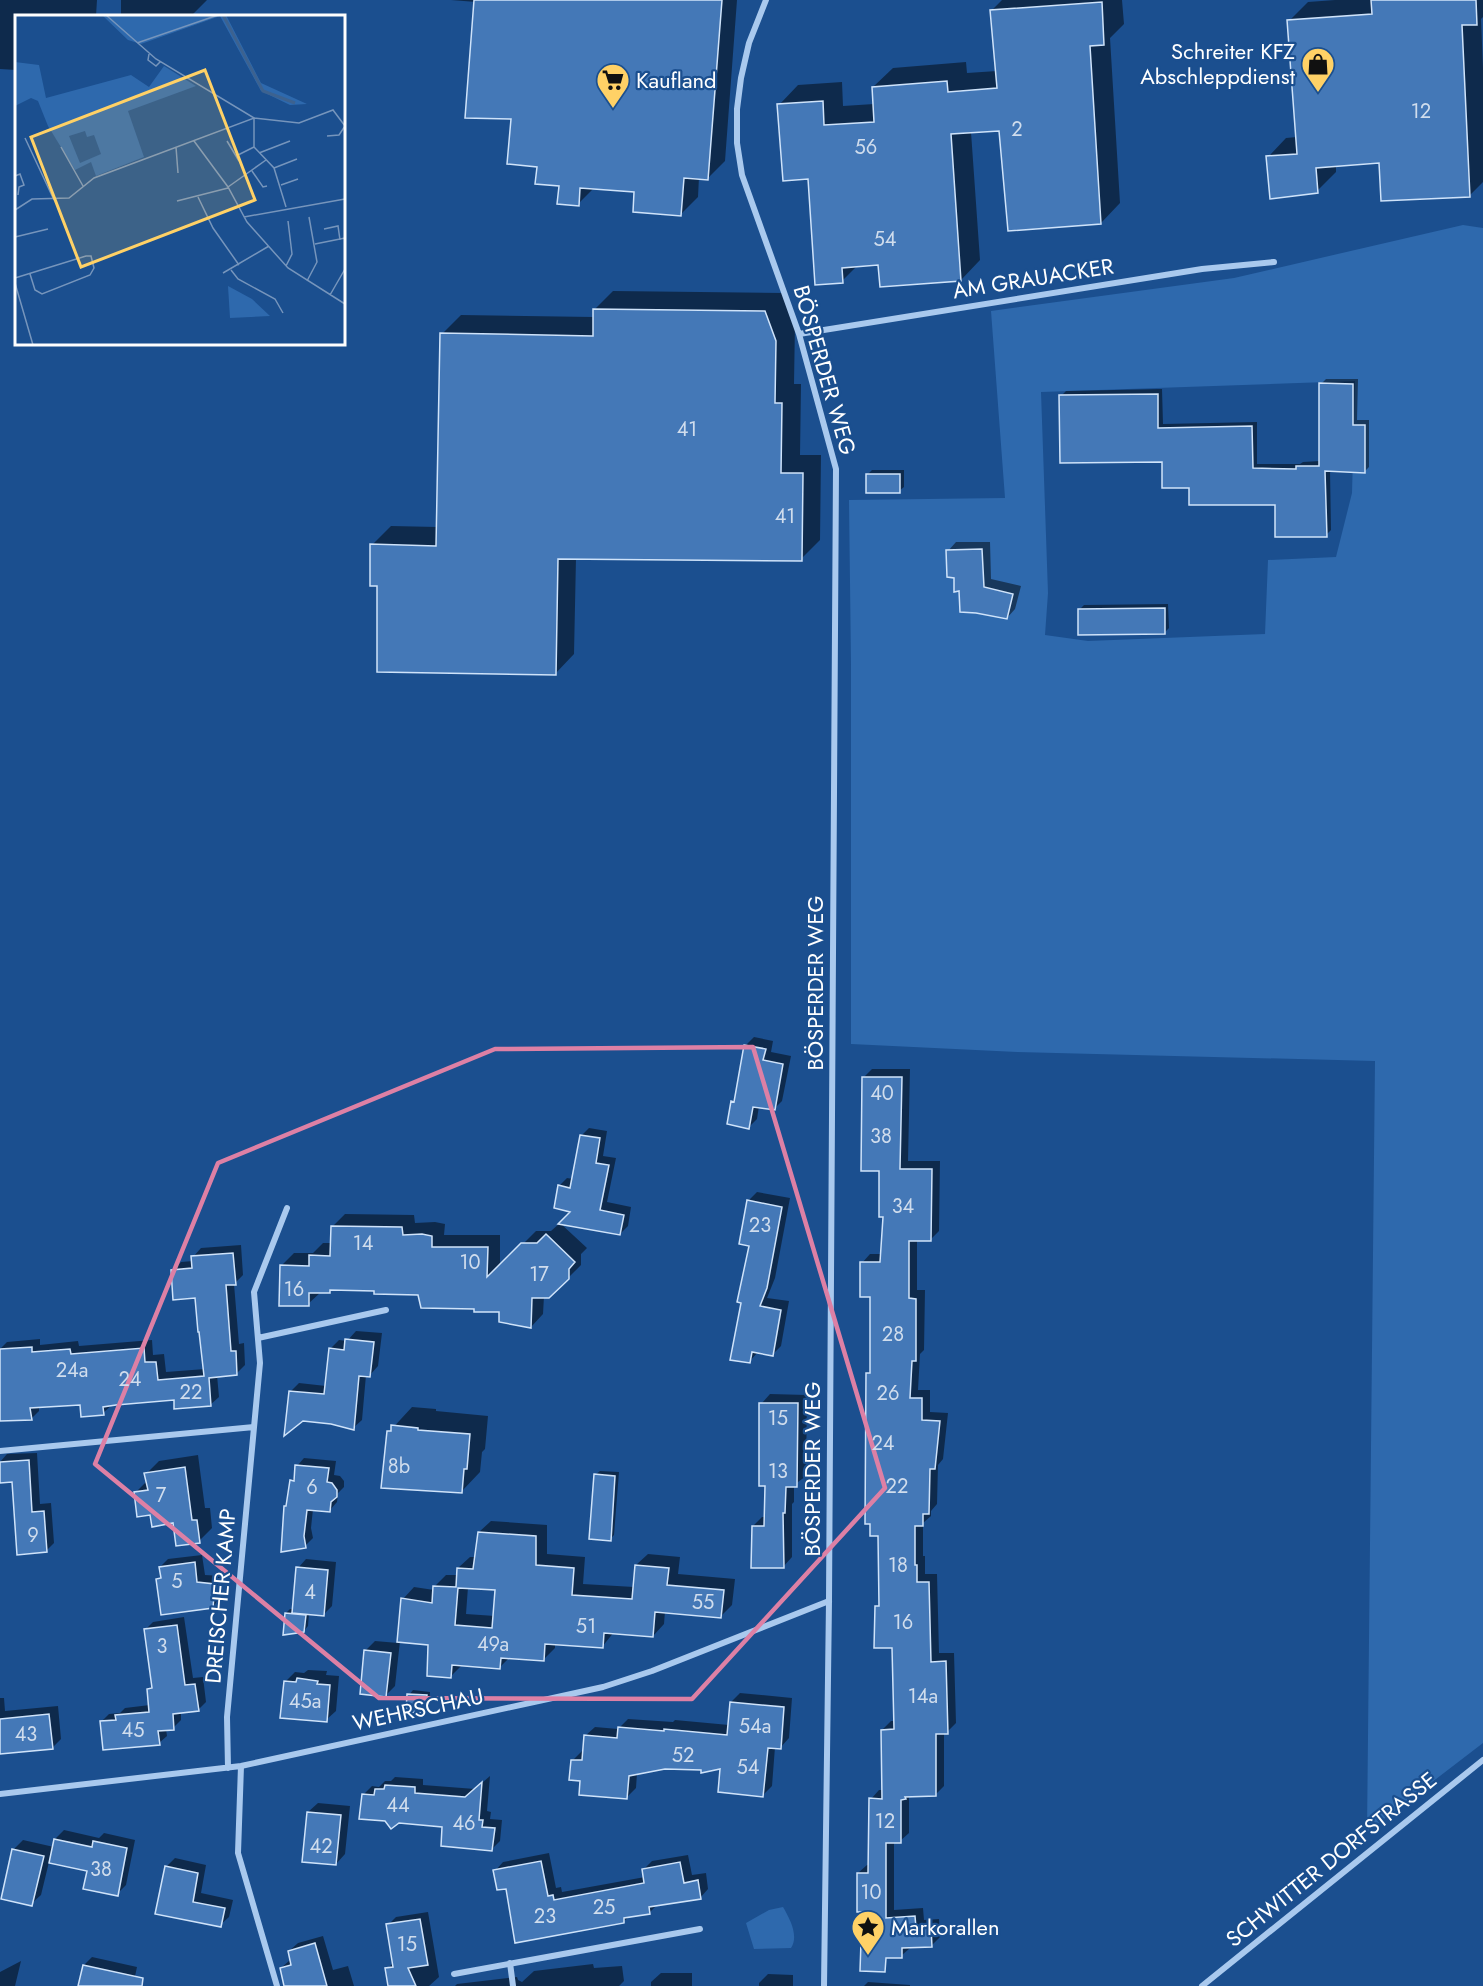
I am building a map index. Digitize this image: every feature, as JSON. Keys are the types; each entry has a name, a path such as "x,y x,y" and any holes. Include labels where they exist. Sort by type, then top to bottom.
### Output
{"street":[{"name":"BÖSPERDER WEG","path":"766,0 749,43 741,78 737,109 737,143 742,175 799,334 836,469 829,1601 824,1986"},
{"name":"AM GRAUACKER","path":"799,334 1202,269 1274,262"},
{"name":"DREISCHER KAMP","path":"228,1768 227,1717 260,1363 254,1292 288,1208"},
{"path":"258,1338 386,1310"},
{"path":"0,1451 254,1427"},
{"name":"WEHRSCHAU","path":"0,1794 241,1766 603,1687 652,1671 829,1601"},
{"name":"SCHWITTER DORFSTRASSE","path":"1202,1986 1483,1760"},
{"path":"241,1766 238,1853 277,1986"},
{"path":"454,1974 700,1929"},
{"path":"510,1963 513,1986"}],"highlighted area":[{"path":"753,1047 885,1488 692,1699 379,1698 95,1464 218,1163 495,1049"}],"shaded area":[{"path":"1463,225 1483,228 1483,1743 1367,1832 1375,1061 1017,1052 851,1044 849,500 1005,498 991,311 1234,278","holes":["1355,381 1352,493 1336,557 1268,560 1265,634 1088,641 1045,635 1048,593 1041,392"]},
{"path":"783,1907 794,1933 791,1948 754,1949 746,1923 769,1910"}],"building":[{"name":"Kaufland","path":"474,0 722,0 708,180 684,178 681,216 633,212 634,192 580,188 579,206 557,204 559,186 535,184 537,167 507,164 511,119 465,118"},
{"path":"1371,0 1476,0 1477,25 1462,25 1470,197 1381,201 1379,163 1316,168 1318,193 1270,199 1266,156 1297,154 1287,20 1372,14"},
{"path":"1102,2 1104,45 1090,46 1101,224 1008,231 999,131 951,134 961,281 880,287 878,265 842,268 843,283 815,285 808,179 783,181 777,104 823,101 824,125 874,122 872,87 947,81 948,92 997,88 990,10"},
{"path":"593,309 765,311 776,341 775,403 782,403 781,473 803,473 802,561 558,559 556,675 377,672 377,586 370,586 370,544 436,546 440,333 593,336"},
{"path":"1319,383 1353,384 1353,425 1365,425 1365,473 1325,471 1327,537 1275,537 1275,505 1189,505 1189,488 1162,488 1162,462 1060,463 1059,395 1158,394 1158,428 1252,426 1253,468 1296,469 1296,466 1319,466"},
{"path":"866,474 900,474 900,493 866,493"},
{"path":"982,549 984,587 1013,594 1007,619 960,612 959,591 954,592 954,578 947,577 946,550"},
{"path":"1165,608 1165,634 1078,635 1078,609"},
{"path":"744,1045 766,1049 763,1060 783,1064 775,1110 753,1107 749,1129 727,1124 731,1101 734,1102"},
{"path":"862,1077 902,1077 900,1169 932,1169 931,1241 909,1241 909,1298 916,1299 916,1361 912,1361 910,1398 922,1398 922,1420 940,1421 935,1469 930,1469 929,1514 923,1514 923,1526 915,1526 915,1565 917,1565 917,1582 929,1582 931,1662 946,1661 948,1734 936,1734 936,1796 905,1797 906,1799 901,1800 901,1843 886,1843 886,1918 915,1916 916,1928 931,1927 932,1947 902,1948 902,1958 886,1958 885,1972 860,1971 862,1912 857,1912 857,1873 868,1873 869,1798 882,1799 881,1730 894,1729 892,1648 874,1648 875,1606 879,1606 878,1536 870,1536 870,1524 865,1524 866,1373 870,1373 870,1297 860,1297 860,1262 880,1262 883,1217 879,1217 879,1171 861,1171"},
{"path":"580,1135 600,1138 596,1163 609,1165 600,1210 624,1215 620,1235 558,1224 570,1212 554,1208 558,1185 570,1188"},
{"path":"747,1200 782,1207 767,1288 760,1306 781,1310 773,1356 752,1352 750,1363 730,1360 741,1303 737,1302 749,1246 739,1244"},
{"path":"331,1226 402,1227 403,1235 432,1236 432,1247 488,1247 487,1277 521,1243 537,1243 546,1234 575,1262 569,1269 569,1279 549,1298 532,1298 531,1328 499,1322 499,1312 421,1308 418,1295 374,1294 374,1291 330,1290 330,1293 309,1293 309,1306 279,1306 280,1265 309,1266 309,1255 330,1256"},
{"path":"233,1253 236,1285 226,1285 231,1351 236,1351 237,1375 209,1378 211,1406 174,1409 174,1400 103,1407 104,1415 81,1417 80,1405 30,1408 32,1420 0,1421 0,1349 32,1347 32,1352 70,1349 71,1354 144,1348 145,1362 156,1362 158,1380 204,1376 195,1298 173,1300 171,1270 192,1268 191,1256"},
{"path":"345,1339 374,1342 370,1377 359,1376 354,1430 331,1424 303,1421 284,1436 289,1391 324,1394 329,1348 344,1350"},
{"path":"759,1403 798,1403 797,1487 786,1487 785,1513 783,1513 784,1568 751,1568 752,1526 764,1526 765,1486 759,1486"},
{"path":"391,1425 418,1428 418,1430 470,1434 462,1493 381,1488 387,1431 391,1431"},
{"path":"29,1460 32,1512 44,1511 47,1552 17,1555 12,1482 0,1483 0,1462"},
{"path":"295,1465 329,1468 327,1482 332,1483 337,1490 337,1497 331,1502 330,1512 307,1510 304,1536 306,1548 281,1552 284,1506 286,1506 290,1480 294,1481"},
{"path":"185,1467 192,1520 197,1520 200,1543 176,1546 173,1523 152,1527 150,1515 137,1517 134,1492 148,1490 144,1473"},
{"path":"594,1474 615,1476 611,1541 589,1539"},
{"path":"478,1532 536,1536 536,1565 574,1568 572,1595 632,1599 635,1565 669,1568 667,1585 724,1590 721,1618 655,1612 653,1637 604,1633 603,1648 545,1644 544,1661 501,1658 500,1669 452,1665 451,1678 427,1676 428,1645 397,1642 401,1598 432,1603 433,1586 456,1587 457,1568 473,1569","holes":["458,1588 495,1590 492,1628 455,1625"]},
{"path":"195,1562 197,1582 215,1584 213,1608 161,1615 156,1579 161,1578 159,1567"},
{"path":"296,1567 328,1570 324,1616 292,1613"},
{"path":"285,1613 306,1615 304,1632 283,1635"},
{"path":"177,1625 185,1685 195,1684 199,1711 173,1714 174,1730 158,1731 160,1745 103,1750 100,1721 116,1720 115,1715 149,1712 147,1689 152,1688 144,1629"},
{"path":"364,1650 391,1653 386,1697 360,1694"},
{"path":"297,1678 330,1685 327,1722 280,1718 284,1681 296,1682"},
{"path":"407,1694 427,1695 425,1713 406,1712"},
{"path":"730,1702 784,1707 781,1749 768,1748 763,1797 718,1792 720,1769 701,1773 701,1770 665,1769 629,1776 627,1799 579,1795 580,1781 569,1780 571,1760 582,1760 584,1735 617,1738 618,1727 727,1735"},
{"path":"49,1714 53,1749 0,1754 0,1719"},
{"path":"482,1782 479,1820 483,1820 482,1827 495,1828 492,1851 441,1846 442,1827 399,1823 391,1829 385,1821 359,1819 362,1794 374,1795 375,1789 384,1789 385,1785 415,1787 415,1793 465,1797"},
{"path":"307,1812 341,1815 336,1865 302,1862"},
{"path":"54,1839 92,1847 93,1841 127,1848 118,1896 83,1889 87,1871 49,1863"},
{"path":"12,1849 44,1856 32,1906 1,1899"},
{"path":"541,1861 548,1896 553,1895 554,1900 644,1883 642,1869 680,1862 684,1883 698,1880 701,1899 649,1907 650,1914 624,1918 624,1923 515,1943 506,1889 497,1890 493,1870"},
{"path":"165,1866 198,1873 193,1902 225,1908 221,1927 155,1914"},
{"path":"420,1919 428,1965 408,1968 416,1986 388,1986 385,1968 393,1967 386,1924"},
{"path":"315,1943 327,1986 284,1986 280,1968 291,1965 288,1951"},
{"path":"83,1965 143,1978 142,1986 78,1986"}],"place":[{"name":"Schreiter KFZ Abschleppdienst","path":"1318,93"},
{"name":"Kaufland","path":"613,109"},
{"name":"Markorallen","path":"868,1956"}]}
